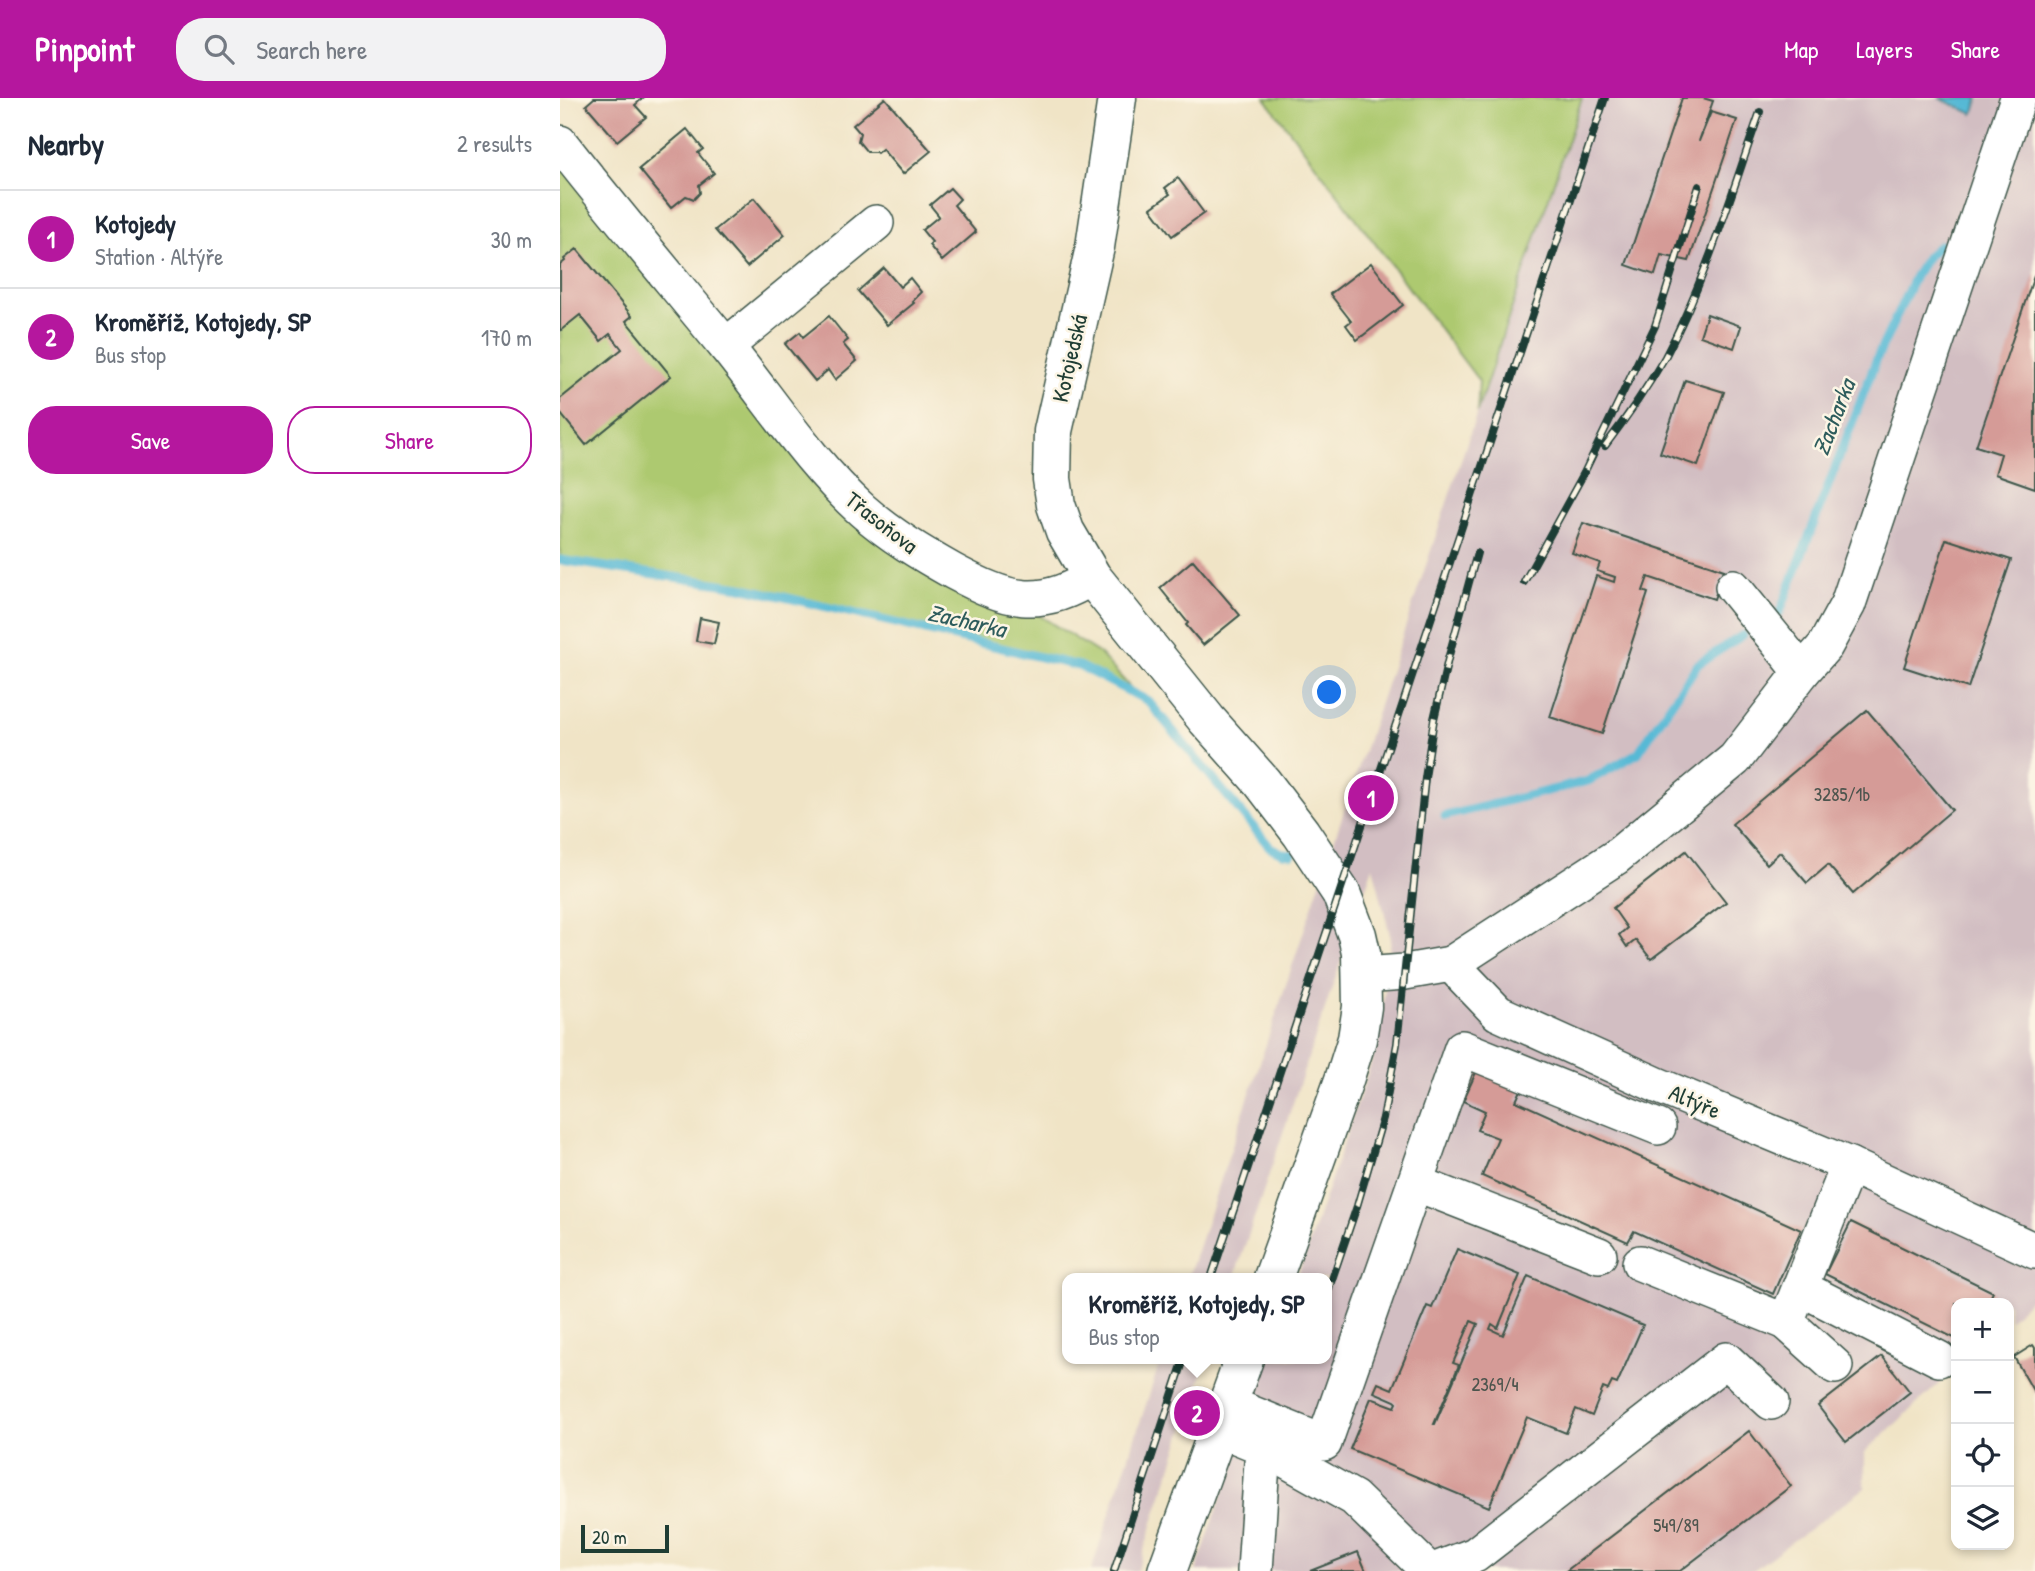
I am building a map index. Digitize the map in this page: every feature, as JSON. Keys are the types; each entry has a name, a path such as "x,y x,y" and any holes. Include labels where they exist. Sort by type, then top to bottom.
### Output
{"main road":[{"name":"Kotojedská","path":"1117,98 1095,247 1053,431 1051,456 1056,505 1065,531 1103,591 1207,720 1262,782 1301,833 1341,893 1357,935 1363,975 1363,1007 1357,1039 1275,1273"},
{"path":"1167,1571 1242,1364"}],"street":[{"path":"1363,975 1405,972 1451,964 1616,857 1735,759 1825,646 1848,604 2018,98"},
{"name":"Třasoňova","path":"560,143 839,488 885,529 919,552 975,583 1016,598 1030,600 1047,597 1079,586 1103,591"},
{"path":"726,346 876,223"},
{"path":"1733,587 1802,672"},
{"name":"Altýře","path":"1451,964 1499,1013 1657,1085 1849,1165 2035,1251"},
{"path":"1223,1417 1324,1443 1462,1048 1658,1127"},
{"path":"1786,1322 1849,1165"},
{"path":"1415,1183 1599,1255"},
{"path":"1640,1263 1786,1322 1835,1366"},
{"path":"1801,1288 1939,1359"},
{"path":"1223,1417 1263,1447 1354,1499 1431,1571 1475,1555 1726,1360 1771,1402"},
{"path":"1255,1571 1263,1447"}],"shaded area":[{"path":"1582,98 2035,98 2035,1295 2014,1315 2014,1298 1951,1298 1951,1373 1865,1452 1865,1488 1752,1571 1196,1571 1267,1364 1332,1364 1332,1273 1299,1273 1378,1043 1391,939 1373,866 1236,1273 1190,1273"},
{"path":"1159,1364 1205,1364 1137,1571 1091,1571"}],"green space":[{"path":"1265,98 1582,98 1477,412 1479,381"},
{"path":"560,143 839,488 1100,654 1138,696 1079,666 741,587 560,560"}],"water":[{"path":"1939,98 1979,98 1973,114"}],"building":[{"path":"594,98 643,98 635,105 646,117 617,141 586,105"},
{"path":"885,98 931,151 903,174 882,149 877,153 867,152 858,141 860,133 853,125"},
{"path":"1682,98 1713,101 1699,141 1711,112 1737,120 1689,261 1661,255 1655,275 1626,265"},
{"path":"687,129 703,149 698,153 714,173 699,185 700,193 694,199 686,196 671,208 639,169"},
{"path":"1178,178 1204,213 1172,236 1151,208 1170,194 1165,188"},
{"path":"950,188 960,199 954,205 976,232 942,261 929,245 932,242 922,230 939,216 930,205"},
{"path":"754,198 785,235 747,267 715,230"},
{"path":"577,249 632,316 626,321 671,376 586,445 560,413 560,399 622,349 610,334 601,341 580,315 560,331 560,265"},
{"path":"1371,263 1403,305 1357,340 1346,325 1351,321 1330,294"},
{"path":"884,268 900,287 910,278 921,292 912,301 914,303 887,325 858,291"},
{"path":"2035,273 2035,488 1995,474 2001,454 1976,446"},
{"path":"1707,314 1741,326 1734,348 1700,336"},
{"path":"829,316 848,340 843,344 857,361 835,380 828,370 815,381 785,344 800,332 803,337"},
{"path":"1685,380 1724,392 1698,466 1660,453"},
{"path":"1583,523 1724,570 1714,599 1648,577 1643,591 1648,593 1602,734 1550,717 1596,576 1614,582 1615,577 1597,571 1600,563 1572,553"},
{"path":"1946,539 2011,560 1968,688 1904,667"},
{"path":"1193,560 1240,615 1203,645 1160,588"},
{"path":"700,618 719,622 714,644 696,641"},
{"path":"1867,710 1952,810 1853,894 1828,865 1807,883 1780,852 1767,864 1732,824"},
{"path":"1686,851 1726,902 1651,959 1636,940 1627,947 1619,935 1627,928 1613,908"},
{"path":"1478,1068 1522,1088 1516,1101 1801,1230 1773,1294 1634,1231 1628,1242 1482,1176 1498,1138 1477,1130 1485,1111 1463,1101"},
{"path":"1851,1222 1993,1292 1990,1298 1951,1298 1951,1337 1825,1274"},
{"path":"1457,1249 1520,1275 1498,1328 1492,1324 1490,1329 1503,1335 1528,1276 1643,1325 1617,1384 1612,1382 1608,1390 1603,1388 1592,1416 1576,1409 1566,1433 1527,1417 1489,1507 1350,1449 1371,1398 1395,1407 1395,1401 1374,1392 1378,1383 1392,1389 1427,1306 1432,1308","holes":["1471,1321 1478,1324 1435,1424 1434,1424 1459,1365 1453,1363"]},
{"path":"2033,1345 2035,1348 2035,1394 2014,1357"},
{"path":"1882,1356 1910,1392 1846,1442 1818,1406"},
{"path":"1749,1431 1791,1486 1680,1571 1566,1571"},
{"path":"1358,1552 1366,1571 1310,1571"}],"waterway":[{"name":"Zacharka","path":"1780,612 1877,358 1915,276 1928,256 1940,245"},
{"name":"Zacharka","path":"560,560 741,587 1079,666 1148,701 1270,847 1292,854"},
{"name":"Zacharka","path":"1445,816 1588,781 1638,753 1698,664 1743,635"}],"railway":[{"path":"1213,1273 1605,98"},
{"path":"1605,446 1651,380 1680,328 1717,236 1760,112"},
{"path":"1524,582 1584,473 1655,326 1699,186"},
{"path":"1332,1279 1383,1118 1397,1044 1425,778 1434,719 1477,553"},
{"path":"1114,1571 1182,1364"}],"place":[{"name":"Kotojedy","path":"1371,798"},
{"name":"Kroměříž, Kotojedy, SP","path":"1197,1413"}]}
